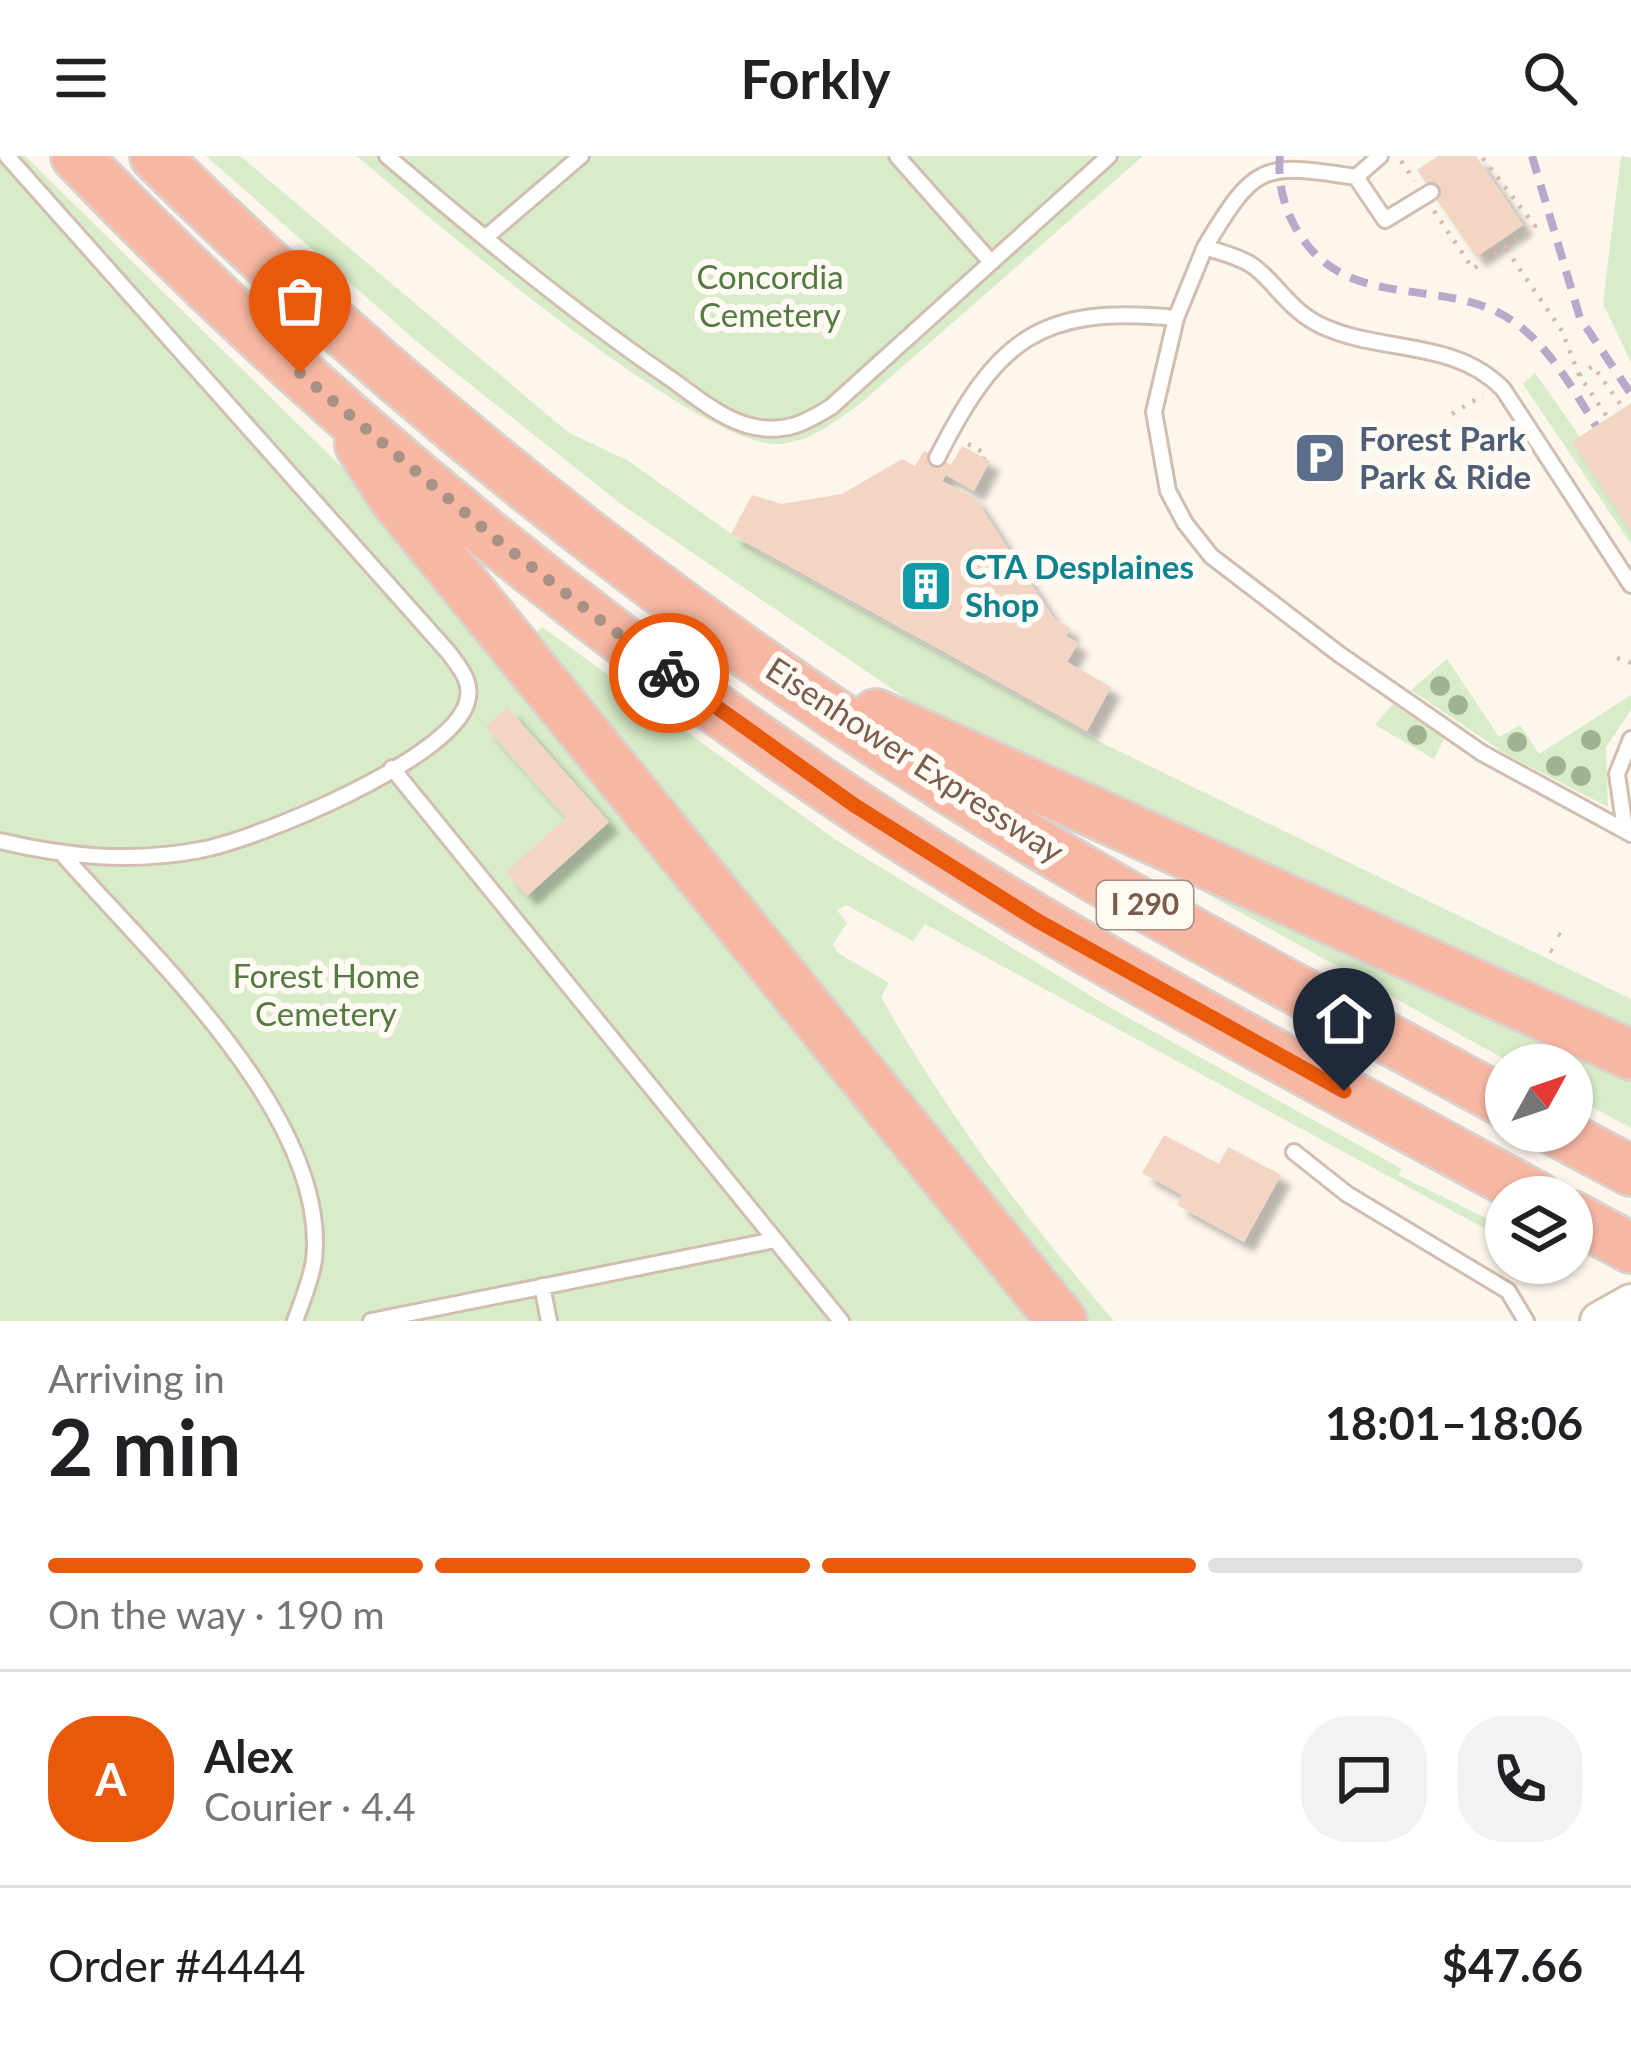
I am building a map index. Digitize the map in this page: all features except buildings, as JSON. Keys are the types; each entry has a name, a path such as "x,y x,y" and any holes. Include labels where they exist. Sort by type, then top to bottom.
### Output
{"highway":[{"name":"Eisenhower Expressway","path":"76,156 160,244 335,405 661,668 854,805 1132,976 1499,1176"},
{"name":"Eisenhower Expressway","path":"155,156 323,311 483,447 796,686 1085,872 1485,1091"},
{"path":"335,405 393,496 1062,1321"},
{"path":"796,686 919,730 1096,817 1631,1055"},
{"path":"1593,1151 1631,1171"},
{"path":"1593,1227 1631,1248"}],"main road":[{"path":"1599,1321 1631,1303"}],"lane":[{"path":"0,841 64,856 142,857 230,843 307,815 392,768 456,722 467,705 464,673 7,156"},
{"path":"387,156 622,345 715,409 749,426 779,430 802,425 831,407 1109,156"},
{"path":"485,238 580,156"},
{"path":"897,156 990,261"},
{"path":"1356,177 1379,156"},
{"path":"1428,194 1385,220 1356,177 1293,167 1262,174 1235,197 1205,247 1177,318 1154,412 1156,448 1168,490 1211,556 1482,753 1628,832"},
{"path":"1205,247 1252,265 1298,312 1323,327 1388,345 1441,351 1474,367 1503,389 1631,585"},
{"path":"937,458 973,387 1021,341 1064,322 1133,314 1177,318"},
{"path":"1628,832 1617,774 1631,739"},
{"path":"392,768 841,1321"},
{"path":"64,856 212,1024 292,1151 314,1231 314,1260 295,1321"},
{"path":"1294,1152 1347,1195 1508,1291 1526,1321"},
{"path":"371,1321 775,1240"},
{"path":"542,1286 549,1321"}],"path":[{"path":"1398,156 1428,194 1473,269 1535,226 1481,156"},
{"path":"1504,247 1562,331 1579,375 1608,418"},
{"path":"1579,375 1593,365 1623,409"},
{"path":"1601,408 1616,398"},
{"path":"963,441 986,454 984,458"},
{"path":"1617,658 1631,663"}],"green space":[{"name":"Forest Home Cemetery","path":"0,156 25,156 370,495 1039,1321 0,1321"},
{"path":"206,156 240,156 569,433 627,460 757,552 1100,742 1631,999 1631,1036 932,716 621,504 422,346"},
{"name":"Concordia Cemetery","path":"357,156 1143,156 861,403 812,435 779,444 742,436 690,410 630,371 500,275"},
{"path":"1621,156 1631,158 1631,362 1603,304"},
{"path":"1535,373 1580,437 1631,531 1631,544 1523,384"},
{"path":"542,627 836,840 1109,1007 1402,1169 1398,1175 1485,1218 1485,1229 925,924 913,941 846,905 837,910 847,923 833,944 838,953 889,983 881,997 933,1083 1019,1205 1114,1321 1089,1321 528,640"},
{"path":"1447,659 1499,737 1520,725 1539,754 1631,695 1631,710 1606,747 1608,807 1507,755 1411,690"},
{"path":"1393,704 1444,739 1434,759 1375,725"},
{"path":"1094,831 1559,1044 1485,1044 1485,1048"},
{"path":"1593,1060 1631,1077 1631,1128 1593,1107"}],"railway":[{"path":"1280,156 1286,207 1300,235 1319,257 1340,273 1364,282 1467,301 1510,319 1540,345 1596,426"},
{"path":"1532,156 1580,318 1631,394"}],"way so far":[{"path":"300,373 502,544 669,673"}],"place":[{"name":"Forest Park Park & Ride","path":"1320,458"},
{"name":"CTA Desplaines Shop","path":"926,586"}],"route":[{"path":"669,673 854,805 1038,921 1344,1091"}]}
